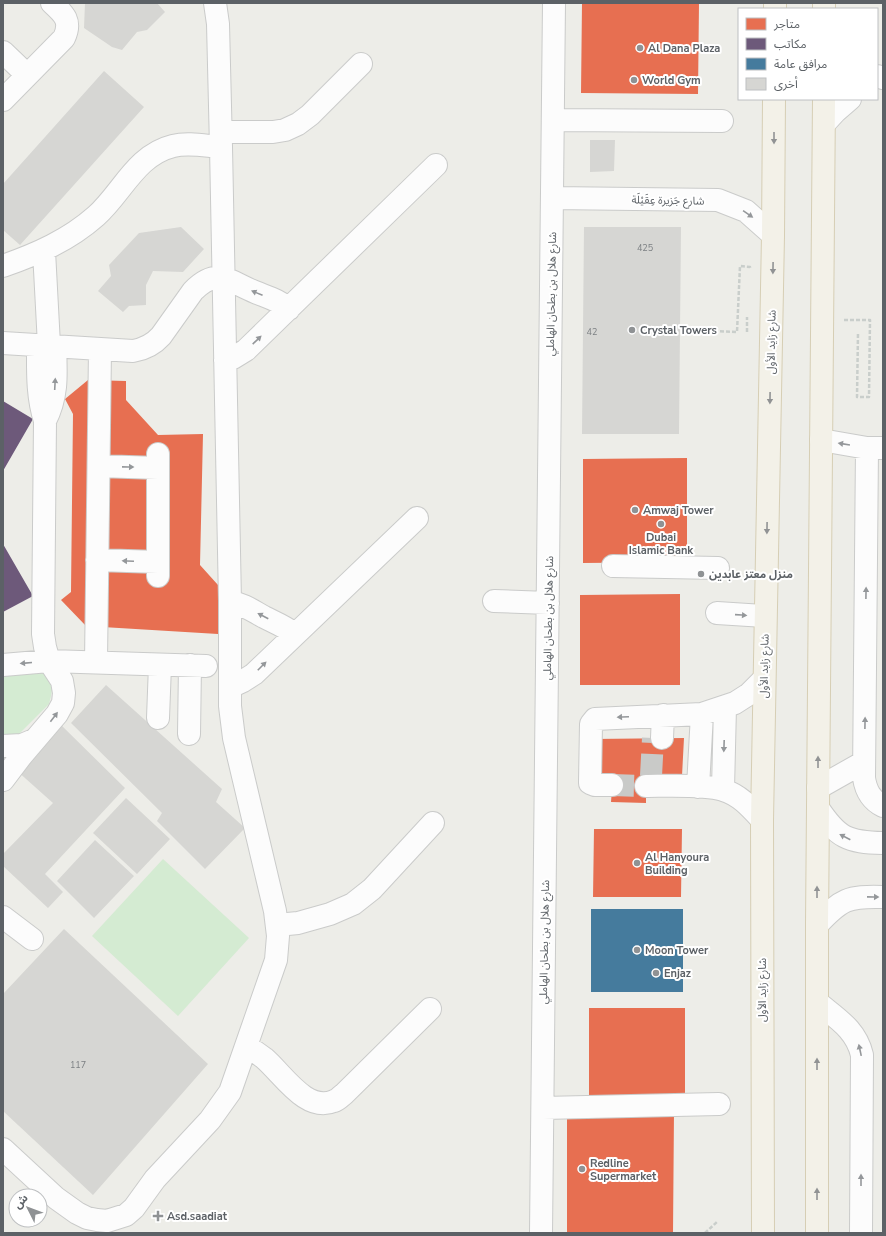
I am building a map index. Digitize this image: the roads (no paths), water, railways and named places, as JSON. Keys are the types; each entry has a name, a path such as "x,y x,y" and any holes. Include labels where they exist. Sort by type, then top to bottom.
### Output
{"main road":[{"name":"شارع زايد الأول","path":"763,1233 762,820 774,235 774,100"},
{"path":"817,1233 817,925 824,100"}],"street":[{"path":"3,100 59,44 68,31 66,17 52,3"},
{"path":"3,1150 56,1198 77,1213 87,1218 97,1227 107,1221 128,1224 134,1208 155,1179 210,1120 221,1107 230,1092 276,960 278,925 234,738 230,706 230,602 224,278 218,24 215,3"},
{"name":"شارع هلال بن بطحان الهاملي","path":"541,1233 554,3"},
{"path":"3,52 27,75"},
{"path":"3,266 44,251 78,230 97,215 138,167 153,154 174,146 195,145 285,130 298,124 310,115 361,64"},
{"path":"824,124 849,100"},
{"path":"552,120 722,121"},
{"path":"225,360 233,358 246,350 436,165"},
{"name":"شارع جَزيرة عِقَيْلَة","path":"552,198 718,200 746,212 774,235"},
{"path":"3,780 34,740 57,714 63,704 64,693 62,681 49,661 44,647 43,634 45,421 41,408 38,387 47,345 44,251"},
{"path":"3,343 133,351 147,348 161,336 198,285 212,279 224,278 232,280 250,290 278,300 289,309"},
{"path":"96,662 100,349"},
{"path":"821,440 875,448 864,762 866,786 869,794 874,801 883,806"},
{"path":"98,560 158,569 158,461 99,466"},
{"path":"230,687 254,674 417,518"},
{"path":"613,566 718,568"},
{"path":"494,601 548,603"},
{"path":"230,602 248,607 266,618 285,626 295,634"},
{"path":"717,613 765,616"},
{"path":"3,665 49,661 198,666 189,734"},
{"path":"158,718 160,665"},
{"path":"612,785 595,785 590,783 592,722 599,718 702,714 725,707 749,694 764,680"},
{"path":"723,789 725,707"},
{"path":"698,787 702,714"},
{"path":"657,738 658,716"},
{"path":"3,746 22,745 34,740"},
{"path":"864,762 818,798 829,825 840,834 851,840 865,843 883,843"},
{"path":"653,782 723,789 744,801 762,820"},
{"path":"278,925 298,922 330,914 352,904 372,888 433,824"},
{"path":"817,925 830,910 851,898 883,897"},
{"path":"3,917 32,939"},
{"path":"817,1002 851,1031 859,1045 862,1055 861,1233"},
{"path":"246,1047 265,1059 300,1094 309,1100 322,1104 334,1101 344,1094 430,1009"},
{"path":"543,1108 719,1104"}],"tunnel":[{"path":"651,776 653,738"},
{"path":"612,785 646,786"}],"place":[{"name":"Al Dana Plaza","path":"640,48"},
{"name":"World Gym","path":"634,80"},
{"name":"Crystal Towers","path":"632,330"},
{"name":"Amwaj Tower","path":"635,510"},
{"name":"Dubai Islamic Bank","path":"661,524"},
{"name":"منزل معتز عابدين","path":"701,574"},
{"name":"Al Hanyoura Building","path":"637,863"},
{"name":"Moon Tower","path":"637,950"},
{"name":"Enjaz","path":"656,973"},
{"name":"Redline Supermarket","path":"582,1169"},
{"name":"Asd.saadiat","path":"158,1216"}]}
